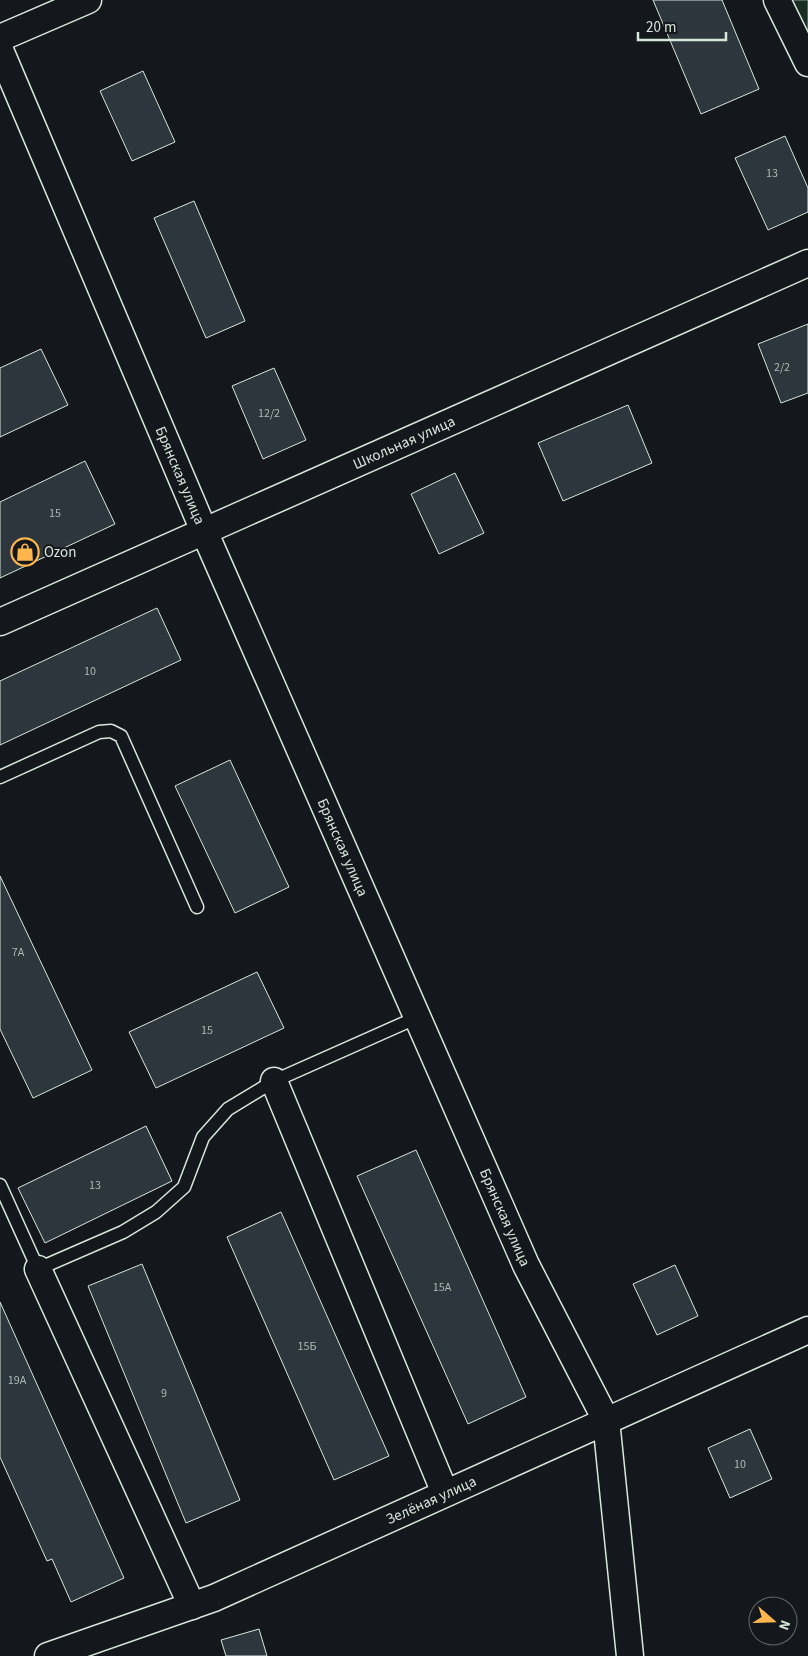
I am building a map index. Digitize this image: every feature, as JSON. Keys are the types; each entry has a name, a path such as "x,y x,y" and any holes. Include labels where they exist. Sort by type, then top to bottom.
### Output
{"street":[{"path":"0,38 88,0"},
{"path":"778,0 808,63"},
{"name":"Брянская улица","path":"0,50 204,531 526,1265 606,1420 630,1656"},
{"name":"Школьная улица","path":"0,622 808,263"},
{"path":"274,1081 445,1493"},
{"path":"38,1269 192,1606"},
{"name":"Зелёная улица","path":"48,1656 214,1598 808,1330"}],"lane":[{"path":"0,777 99,732 110,731 121,736 197,908"},
{"path":"0,1185 38,1269 123,1232 156,1212 184,1187 203,1137 228,1109 274,1081 418,1017"}],"green space":[{"path":"791,0 808,0 808,36"}],"building":[{"path":"653,0 722,0 759,89 701,114"},
{"path":"143,71 175,142 132,161 100,91"},
{"path":"785,136 808,188 808,212 768,230 735,158"},
{"path":"194,201 245,321 206,338 154,218"},
{"path":"808,324 808,393 781,403 758,344"},
{"path":"41,349 68,405 0,437 0,368"},
{"path":"274,368 306,440 263,459 232,386"},
{"path":"628,405 652,463 563,501 538,443"},
{"path":"85,461 115,524 0,578 0,502"},
{"path":"455,473 484,533 439,554 411,494"},
{"path":"157,608 181,660 0,745 0,681"},
{"path":"230,760 289,887 235,913 175,786"},
{"path":"0,876 92,1070 33,1098 0,1029"},
{"path":"257,972 284,1028 156,1088 129,1032"},
{"path":"146,1126 172,1181 45,1243 18,1188"},
{"path":"416,1150 526,1397 468,1424 357,1176"},
{"path":"281,1212 389,1456 334,1480 227,1237"},
{"path":"142,1264 240,1500 186,1523 88,1286"},
{"path":"675,1265 698,1316 657,1335 633,1284"},
{"path":"0,1302 124,1578 71,1602 52,1559 47,1561 0,1457"},
{"path":"750,1429 772,1479 730,1498 708,1448"},
{"path":"259,1629 267,1656 226,1656 221,1640"}],"place":[{"name":"Ozon","path":"25,552"}]}
